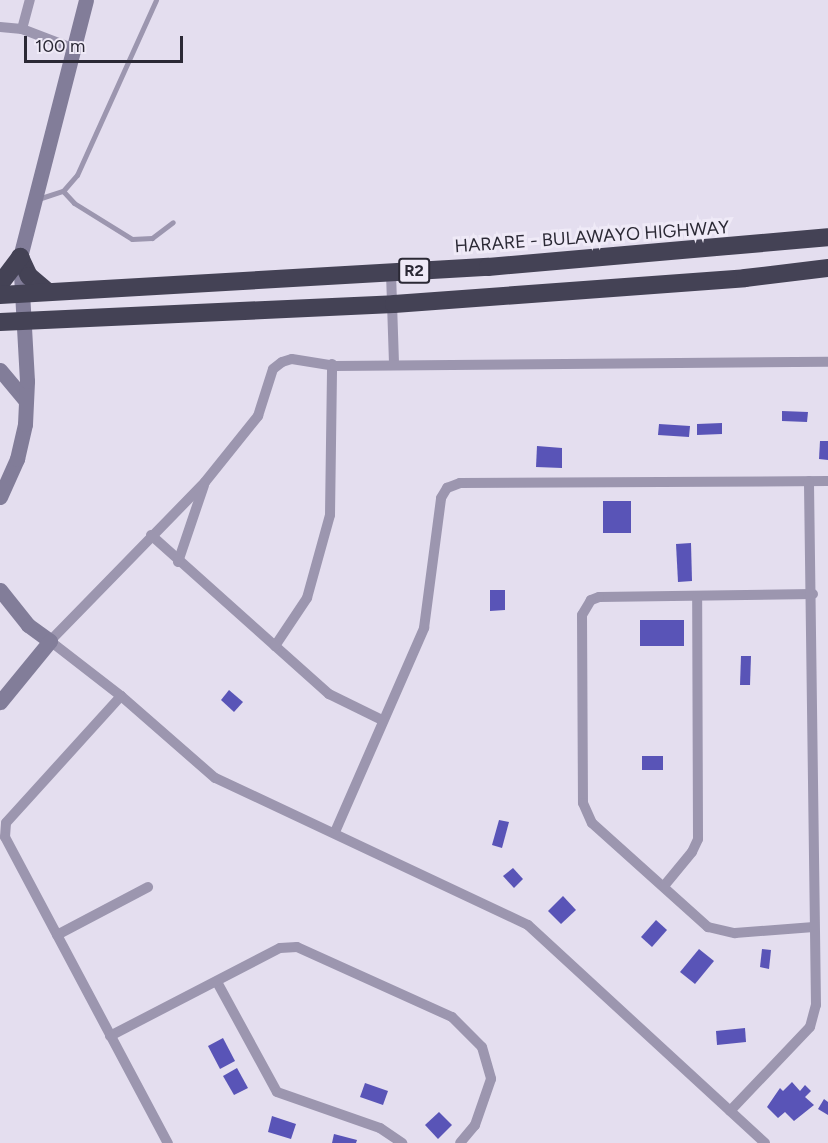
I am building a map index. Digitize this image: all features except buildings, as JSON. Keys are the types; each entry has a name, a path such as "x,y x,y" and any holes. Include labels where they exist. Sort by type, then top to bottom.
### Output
{"highway":[{"name":"HARARE - BULAWAYO HIGHWAY","path":"0,295 392,273 828,237"},
{"path":"0,284 20,257 29,276 48,292"},
{"name":"R2","path":"0,322 394,304 744,278 828,268"}],"street":[{"path":"22,29 30,0"},
{"path":"0,497 17,459 25,424 20,257 86,0"},
{"path":"0,27 22,29 72,48"},
{"path":"392,273 394,363"},
{"path":"0,702 50,641 205,482 258,416 273,369 292,359 332,364 828,362"},
{"path":"275,646 307,598 330,515 332,364"},
{"path":"0,370 25,399"},
{"path":"730,1111 813,1021 813,594 809,481"},
{"path":"335,832 424,628 441,498 454,484 828,481"},
{"path":"178,562 205,482"},
{"path":"151,535 178,562 329,694 382,720"},
{"path":"0,590 28,625 121,696 215,778 335,832 528,925 765,1143"},
{"path":"813,594 599,597 591,600 582,615 585,808 601,833 708,927 721,933 813,927"},
{"path":"664,886 693,852 698,839 697,597"},
{"path":"121,696 6,823 10,851 168,1143"},
{"path":"57,935 148,887"},
{"path":"110,1036 280,948 297,947 452,1017 482,1047 490,1068 490,1079 475,1125 460,1143"},
{"path":"217,982 277,1092 380,1128 402,1143"}],"lane":[{"path":"34,200 63,191 77,174 100,129 156,0"},
{"path":"63,191 74,203 132,239 152,238 172,222"}]}
